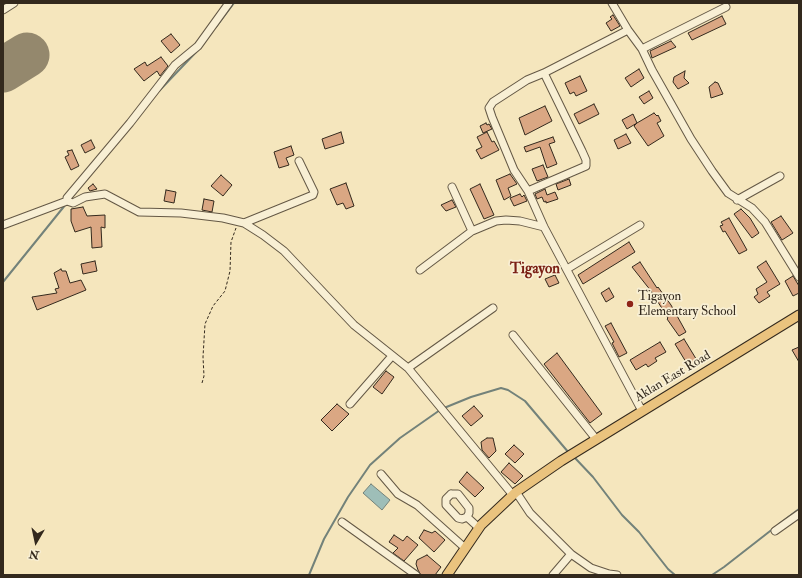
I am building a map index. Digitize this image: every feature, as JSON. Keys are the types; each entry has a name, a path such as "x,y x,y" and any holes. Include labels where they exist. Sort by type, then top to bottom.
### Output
{"main road":[{"name":"Aklan East Road","path":"447,575 478,528 514,493 596,439 799,315"}],"street":[{"path":"3,10 14,3"},
{"path":"67,201 67,198 130,123 175,65 198,46 229,3"},
{"path":"612,3 628,30 642,49 652,70 692,139 728,192 752,208 764,222 799,277"},
{"path":"642,49 726,7"},
{"path":"628,30 544,73 527,80 493,102 489,108 514,170 528,191 544,227 568,269 642,411"},
{"path":"528,191 586,166 586,160 582,151 544,73"},
{"path":"241,223 313,195 313,188 299,161"},
{"path":"738,200 780,176"},
{"path":"452,187 472,231"},
{"path":"3,225 67,201 73,203 85,197 105,194 139,212 201,215 241,223 263,235 284,252 354,326 408,368 530,513 571,554 591,568 617,575"},
{"path":"420,270 472,231 496,221 520,221 544,227"},
{"path":"568,269 640,225"},
{"path":"408,368 493,308"},
{"path":"513,335 596,439"},
{"path":"350,404 392,356"},
{"path":"381,474 398,494 416,505 465,548"},
{"path":"775,532 799,514"},
{"path":"467,517 478,528"},
{"path":"342,522 416,575"},
{"path":"553,575 571,554"}],"path":[{"path":"202,383 204,376 203,357 205,324 213,306 225,291 230,271 231,242 241,223"}],"water":[{"path":"371,484 390,500 382,510 363,493"}],"building":[{"path":"613,15 620,26 611,31 606,23 612,19 610,17"},
{"path":"722,16 726,24 692,40 688,33"},
{"path":"171,34 180,45 171,53 161,41"},
{"path":"671,41 676,47 652,58 650,51"},
{"path":"161,57 168,66 160,76 157,71 144,81 134,69 145,62 147,66"},
{"path":"639,69 644,78 631,87 625,78"},
{"path":"685,71 684,78 689,83 678,89 673,82 674,77"},
{"path":"580,76 587,91 576,96 574,92 570,94 565,83"},
{"path":"715,82 718,83 723,94 711,98 709,87"},
{"path":"649,91 653,98 644,104 639,97"},
{"path":"594,104 599,114 579,124 574,114"},
{"path":"545,106 552,121 525,135 519,118"},
{"path":"654,113 657,116 658,115 661,121 657,123 664,136 648,146 634,126"},
{"path":"633,114 637,123 627,129 622,120"},
{"path":"486,123 487,125 489,124 492,129 483,133 480,126"},
{"path":"341,132 344,143 325,149 322,139"},
{"path":"487,132 492,142 494,141 499,150 481,159 476,150 482,147 477,137"},
{"path":"626,134 631,143 618,149 614,140"},
{"path":"553,137 555,142 549,144 557,164 547,168 540,147 526,152 524,147"},
{"path":"91,140 95,148 85,153 81,145"},
{"path":"291,146 294,155 286,158 289,165 279,168 274,152"},
{"path":"72,150 79,166 71,170 65,157 69,155 67,151"},
{"path":"543,165 548,177 537,181 532,169"},
{"path":"510,174 517,184 508,188 511,196 504,200 496,180"},
{"path":"221,175 232,185 223,196 211,186"},
{"path":"569,179 571,185 558,190 556,184"},
{"path":"346,183 354,206 346,209 343,203 337,205 330,189"},
{"path":"93,184 97,189 90,191 88,188"},
{"path":"480,184 494,215 484,219 470,189"},
{"path":"545,189 547,195 555,192 558,199 546,203 542,197 537,199 535,194"},
{"path":"166,190 176,192 174,203 164,201"},
{"path":"520,194 522,197 524,195 527,201 514,206 510,198"},
{"path":"204,199 214,201 212,212 202,210"},
{"path":"452,200 456,207 446,211 441,205"},
{"path":"83,207 87,216 105,215 105,228 101,227 102,247 92,248 91,227 75,232 71,221 71,209"},
{"path":"741,209 750,218 759,233 752,238 734,214"},
{"path":"781,216 793,233 782,240 771,222"},
{"path":"729,218 747,250 739,254 725,231 723,232 720,226 723,225 721,222"},
{"path":"629,242 635,252 583,284 578,275"},
{"path":"95,261 97,271 83,274 81,264"},
{"path":"766,261 780,284 767,292 770,296 759,303 754,297 758,294 756,289 767,282 757,267"},
{"path":"640,262 657,288 658,287 671,305 686,332 679,336 667,319 668,318 651,291 632,267"},
{"path":"61,269 62,271 66,271 70,283 81,280 86,290 37,310 32,297 57,293 55,289 59,288 54,273"},
{"path":"555,275 559,283 549,287 545,279"},
{"path":"793,276 799,286 799,293 793,296 785,281"},
{"path":"609,288 614,297 606,302 601,293"},
{"path":"611,323 627,353 619,357 612,343 614,342 605,326"},
{"path":"684,339 698,362 689,367 675,344"},
{"path":"660,342 666,352 655,358 657,361 648,367 646,364 636,370 630,360"},
{"path":"799,347 799,362 792,350"},
{"path":"557,353 602,414 590,423 544,364"},
{"path":"386,371 394,377 382,394 373,387"},
{"path":"337,404 349,414 332,431 321,420"},
{"path":"474,406 483,416 471,426 462,416"},
{"path":"487,438 493,438 496,451 489,458 482,450 481,442"},
{"path":"514,445 524,454 515,463 505,454"},
{"path":"509,463 523,476 515,484 501,472"},
{"path":"467,472 484,488 475,497 459,482"},
{"path":"424,530 432,533 435,531 445,540 434,552 419,538"},
{"path":"394,535 403,541 407,536 418,545 404,561 393,553 398,548 389,542"},
{"path":"427,555 441,567 435,575 421,575 418,570 416,564 417,560"}],"waterway":[{"path":"216,27 234,3"},
{"path":"159,91 200,48"},
{"path":"3,282 66,204"},
{"path":"444,408 471,397 501,388 508,390 525,401 569,453"},
{"path":"309,575 324,539 348,497 370,465 400,438 440,410"},
{"path":"575,458 593,477 622,515 639,532 668,569 675,575"},
{"path":"779,524 799,509"},
{"path":"712,575 774,528"}],"runway":[{"path":"3,70 27,55"}],"place":[{"name":"Tigayon Elementary School","path":"630,304"}],"district":[{"name":"Tigayon","path":"535,270"}]}
